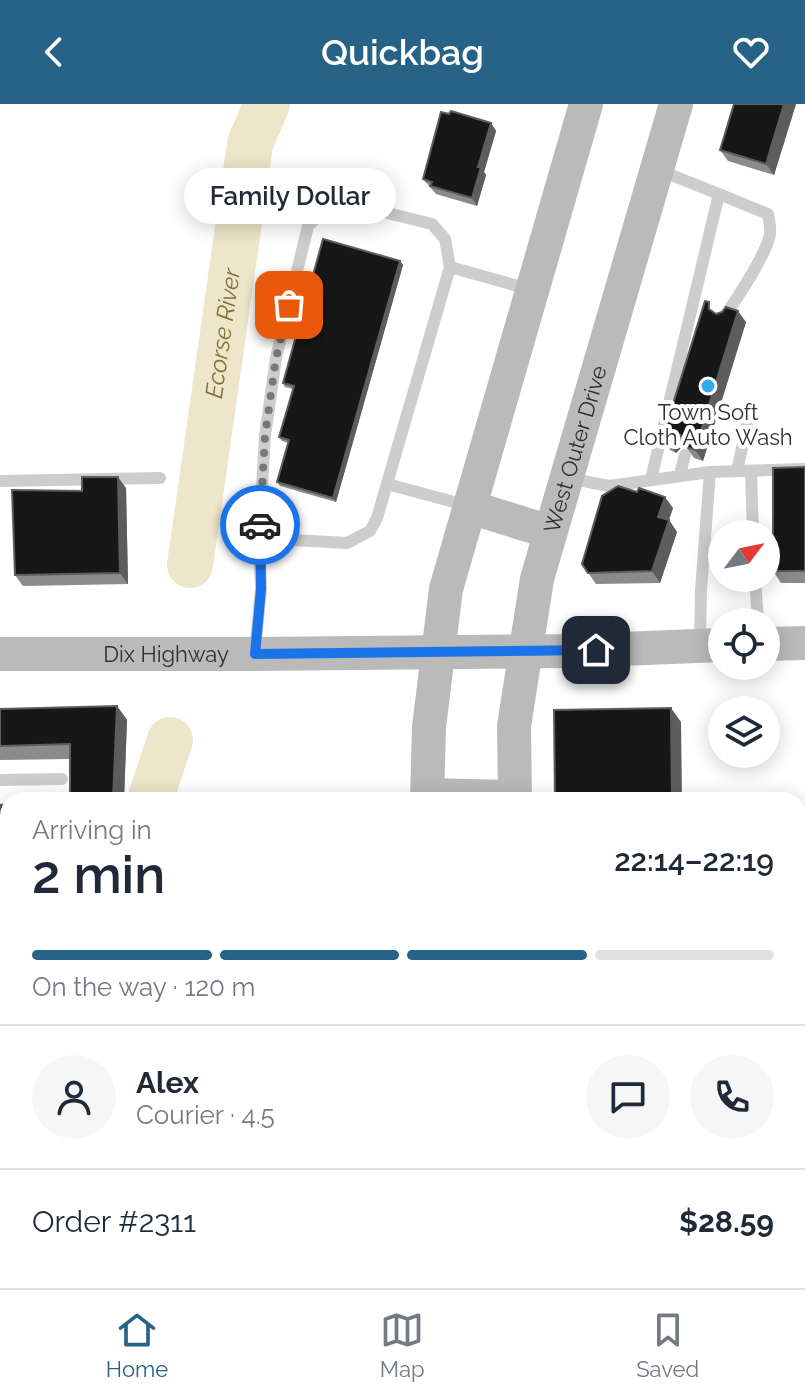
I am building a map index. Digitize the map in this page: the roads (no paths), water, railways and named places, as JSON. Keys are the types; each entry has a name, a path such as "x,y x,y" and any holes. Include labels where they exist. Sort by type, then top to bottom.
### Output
{"main road":[{"path":"427,792 429,727 446,589 586,104"},
{"name":"West Outer Drive","path":"515,792 514,726 537,579 676,104"},
{"path":"470,507 550,532"},
{"path":"780,644 805,643"},
{"name":"Dix Highway","path":"0,654 570,651 708,646"}],"lane":[{"path":"658,169 768,214 770,234 750,277 725,316"},
{"path":"651,479 719,194"},
{"path":"255,654 261,589 259,538 265,436 276,358 308,226 324,210 351,204 432,224 445,239 450,267 377,518 370,531 347,543 259,538"},
{"path":"450,267 533,290"},
{"path":"751,406 744,471 751,520"},
{"path":"680,474 685,455"},
{"path":"565,477 609,486 680,474 805,469"},
{"path":"708,629 701,590 710,472"},
{"path":"0,481 160,478"},
{"path":"387,484 470,507"},
{"path":"0,780 62,779"}],"waterway":[{"name":"Ecorse River","path":"190,565 250,144 267,104"},
{"name":"Ecorse River","path":"153,792 170,740"}],"place":[{"name":"Family Dollar","path":"289,305"},
{"name":"Town Soft Cloth Auto Wash","path":"708,386"}]}
